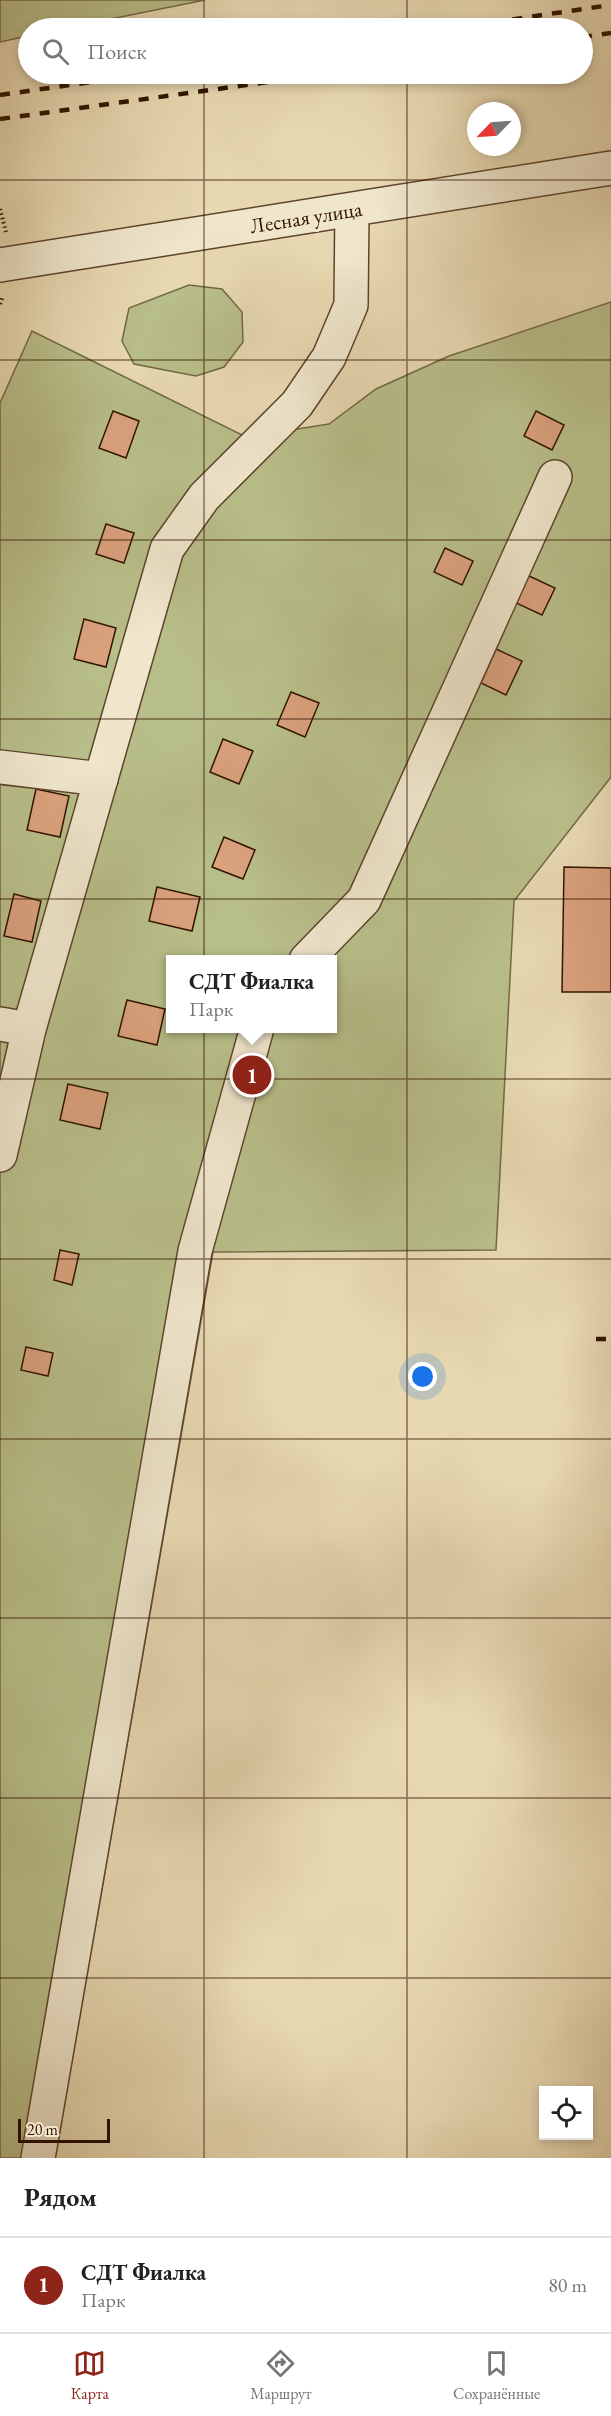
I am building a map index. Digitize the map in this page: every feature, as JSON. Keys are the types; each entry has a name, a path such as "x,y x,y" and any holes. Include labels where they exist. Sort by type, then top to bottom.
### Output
{"street":[{"name":"Лесная улица","path":"0,265 611,168"},
{"path":"0,1155 15,1026 101,779 167,549 204,497 297,404 329,357 351,305 352,210"},
{"path":"311,955 364,900 555,477"},
{"path":"0,767 101,779"},
{"path":"38,2158 195,1251 256,1033"}],"green space":[{"path":"0,0 205,0 116,18 18,18 18,38 0,42"},
{"path":"189,285 222,289 242,312 243,342 224,367 196,376 134,364 122,341 129,308"},
{"path":"611,302 611,777 514,901 496,1250 213,1252 55,2158 0,2158 0,403 32,331 246,437 329,424 376,389 449,356"}],"building":[{"path":"113,411 139,421 126,458 99,448"},
{"path":"536,411 564,425 552,450 524,436"},
{"path":"106,524 134,533 124,563 96,554"},
{"path":"445,548 473,561 462,585 434,572"},
{"path":"527,575 555,588 542,615 514,602"},
{"path":"84,619 116,628 106,667 74,659"},
{"path":"496,649 522,661 506,695 481,683"},
{"path":"291,692 319,703 305,737 277,725"},
{"path":"223,739 253,751 239,784 210,772"},
{"path":"36,789 69,796 60,837 27,830"},
{"path":"224,837 255,850 243,879 212,867"},
{"path":"564,867 611,868 611,992 562,992"},
{"path":"157,887 200,897 192,931 149,921"},
{"path":"14,894 41,901 32,942 4,936"},
{"path":"127,1000 165,1009 157,1045 118,1036"},
{"path":"68,1084 108,1093 100,1129 60,1120"},
{"path":"60,1250 79,1254 72,1285 54,1280"},
{"path":"26,1347 53,1353 48,1376 21,1370"}],"railway":[{"path":"522,18 611,5"},
{"path":"593,35 611,33"},
{"path":"0,95 77,84"},
{"path":"0,119 254,84"},
{"path":"596,1339 611,1339"}],"place":[{"name":"СДТ Фиалка","path":"252,1075"}]}
